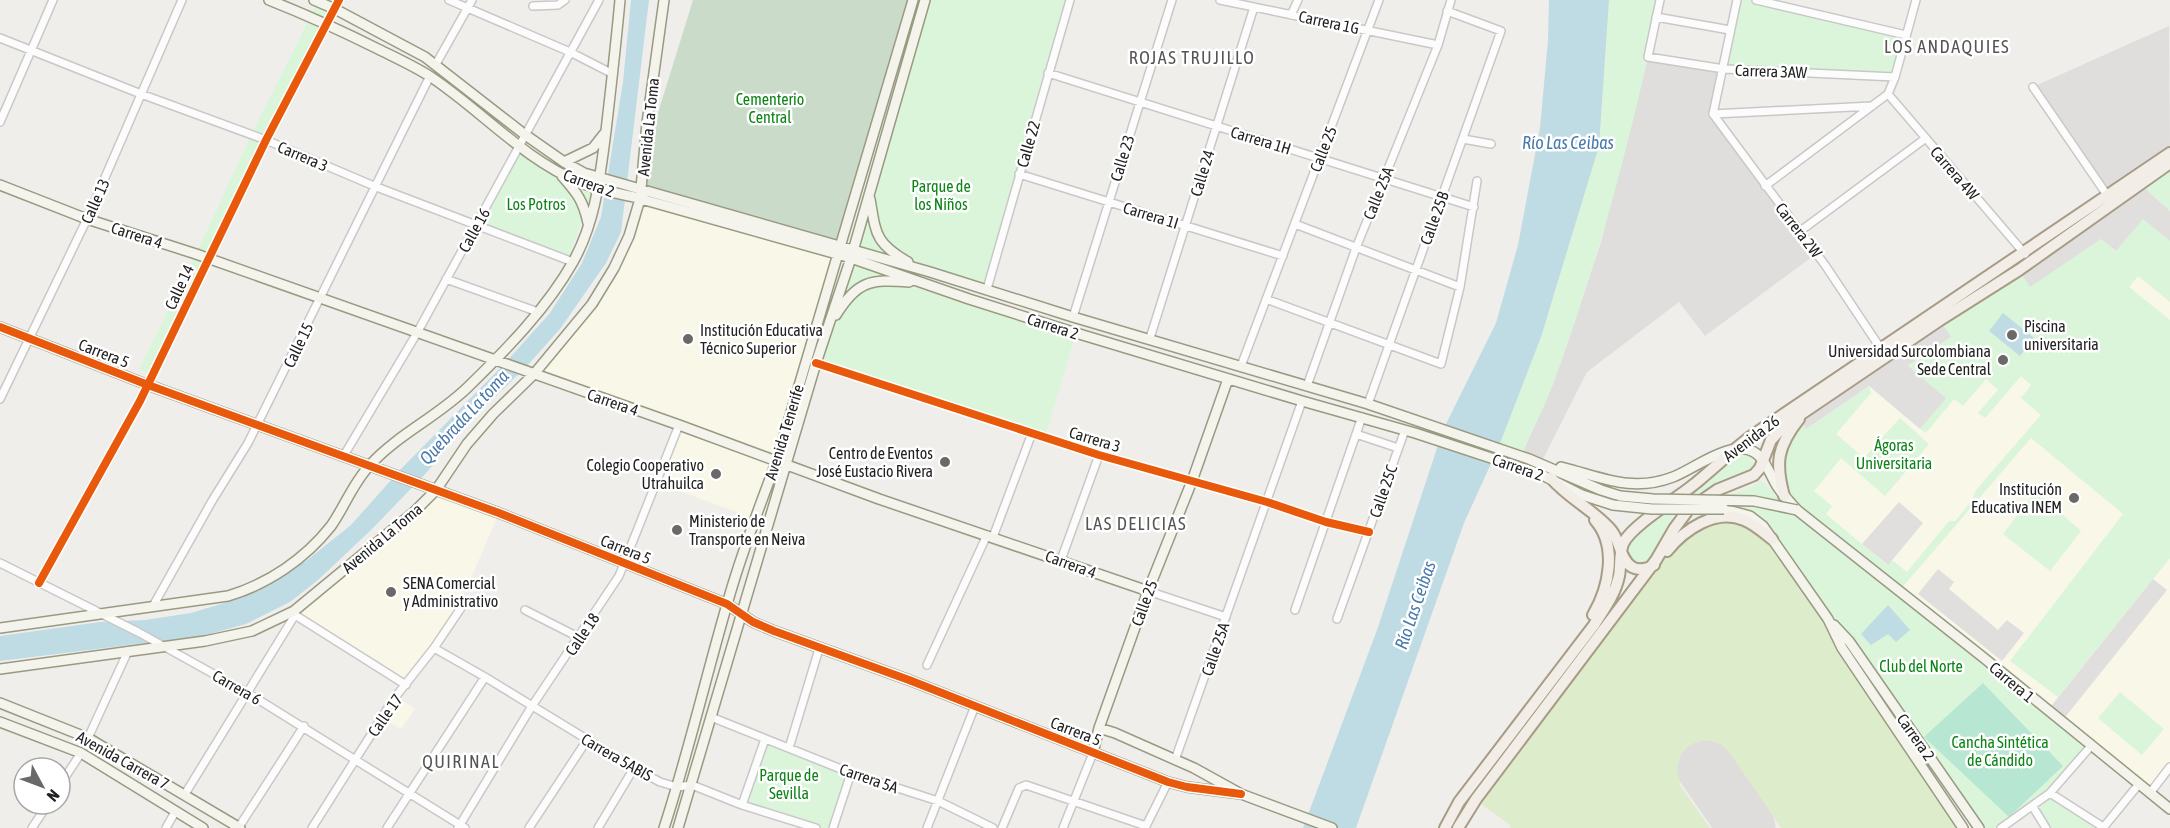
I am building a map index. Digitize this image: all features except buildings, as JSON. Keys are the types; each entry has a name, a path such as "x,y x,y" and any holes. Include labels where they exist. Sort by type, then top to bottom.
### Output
{"main road":[{"name":"Carrera 2","path":"269,0 327,23 430,76 518,146 558,172 601,190 839,250"},
{"name":"Carrera 2","path":"314,0 337,4 436,64 524,134 564,162 603,179 852,254 930,272 1073,317 1368,404 1529,459 1582,495 1613,505 1652,509 1724,509 1750,516 1763,526 1828,619 1842,648 1964,828"},
{"path":"0,628 228,596 247,590 274,576 296,560 331,525 356,482 404,435 430,418 498,363 573,262 601,190 620,0"},
{"name":"Avenida La Toma","path":"0,669 252,631 294,613 414,512 493,414 534,374 591,304 614,268 628,236 637,198 664,0"},
{"name":"Avenida Tenerife","path":"678,828 741,613 839,250 913,0"},
{"name":"Avenida Tenerife","path":"664,828 727,604 755,519 782,462 852,254 925,0"},
{"path":"564,162 593,148 606,132"},
{"name":"Avenida 26","path":"1445,828 1459,802 1610,602 1617,582 1623,543 1640,526 1696,483 1735,449 1959,294 2170,153"},
{"name":"Avenida 26","path":"1458,828 1476,799 1651,567 1688,510 1717,490 1754,475 1778,431 1808,409 2031,262 2170,163"},
{"path":"558,172 579,195 584,204 588,226"},
{"name":"Carrera 4","path":"0,185 87,219 1148,591"},
{"path":"869,195 875,230 880,241 907,262 930,272"},
{"name":"Carrera 2","path":"852,254 922,282 1076,333 1620,496 1754,501 1797,510"},
{"path":"827,330 846,300 858,288 873,281 922,282"},
{"name":"Carrera 5","path":"0,327 148,385 432,488 625,563 727,604 753,622 819,649 909,680 1168,782 1187,787 1241,794 1332,828"},
{"name":"Calle 25","path":"1093,753 1099,728 1148,591 1192,481 1228,379"},
{"path":"1784,496 1779,477 1780,448 1786,436 1808,409"},
{"path":"1763,461 1754,452 1735,449 1674,477 1641,484 1617,484 1567,469 1548,473 1563,492 1614,533 1625,559 1631,566 1640,569 1651,567 1695,525 1712,519 1730,516 1744,520 1772,538"},
{"name":"Carrera 1","path":"1763,461 1784,496 1797,510 2170,809"},
{"path":"1566,662 1576,639 1600,602 1608,578 1608,556 1604,535 1597,523 1580,505"},
{"name":"Carrera 2","path":"1828,619 1850,641 1979,828"},
{"name":"Avenida Carrera 7","path":"0,703 88,738 239,827"},
{"name":"Avenida Carrera 7","path":"0,722 81,753 203,828"},
{"name":"Carrera 5","path":"1099,728 1194,768 1241,794"},
{"path":"1187,787 1194,785 1198,780 1198,774 1194,768"}],"street":[{"path":"0,122 53,0"},
{"name":"Calle 13","path":"0,399 87,219 182,0"},
{"path":"449,0 570,52 613,74"},
{"path":"436,64 472,0"},
{"path":"533,6 558,5 565,0"},
{"name":"Calle 16","path":"343,457 478,225 524,134 599,0"},
{"name":"Calle 22","path":"987,290 1070,0"},
{"name":"Calle 23","path":"1073,317 1172,0"},
{"name":"Carrera 1G","path":"1221,0 1438,45"},
{"path":"1291,15 1298,0"},
{"name":"Calle 25","path":"1241,366 1379,0"},
{"name":"Calle 25A","path":"1307,386 1356,248 1438,45 1451,0"},
{"path":"1660,0 1656,17 1730,30"},
{"path":"1737,0 1713,114 1872,106"},
{"path":"1756,0 1906,35"},
{"path":"1765,186 1888,94 1895,76 1913,1"},
{"name":"Calle 14","path":"39,583 148,385 266,140 337,4"},
{"name":"Calle 24","path":"1150,338 1254,7"},
{"name":"Calle 25B","path":"1368,404 1501,31 1447,11"},
{"name":"Carrera 3AW","path":"1656,17 1648,57 1724,69 1895,76"},
{"name":"Carrera 3","path":"0,38 141,94 266,140 374,186 573,262"},
{"name":"Carrera 1H","path":"1048,74 1474,207"},
{"name":"Calle 15","path":"153,606 257,425 430,76"},
{"path":"2033,87 2106,195"},
{"name":"Carrera 4W","path":"1888,94 2031,262"},
{"name":"Carrera 2W","path":"1713,114 1825,265 1881,349"},
{"path":"1799,232 1926,138"},
{"path":"1462,139 1491,144"},
{"name":"Carrera 1I","path":"1019,174 1283,256"},
{"path":"1266,299 1441,364 1460,287 1477,181"},
{"path":"1295,224 1460,287"},
{"path":"446,279 538,312"},
{"name":"Carrera 3","path":"816,363 1099,454 1267,502 1326,522 1369,532"},
{"name":"Calle 25A","path":"1175,760 1302,401"},
{"path":"1295,610 1362,417"},
{"name":"Calle 18","path":"461,827 532,706 580,638 619,576 679,425"},
{"name":"Calle 25C","path":"1337,620 1405,430"},
{"path":"927,665 990,536 1032,433"},
{"path":"1356,434 1398,448"},
{"path":"1061,560 1099,454"},
{"name":"Carrera 6","path":"0,563 162,645 246,692 304,726 461,827"},
{"name":"Carrera 4","path":"1148,591 1226,617"},
{"name":"Calle 17","path":"312,828 393,700 434,648 463,605"},
{"path":"525,610 580,638"},
{"path":"185,794 294,613 406,685"},
{"name":"Carrera 5ABIS","path":"434,648 485,676 587,740 660,782 677,787 692,785 742,805 816,828"},
{"path":"789,748 819,649"},
{"path":"88,738 128,651"},
{"path":"387,828 485,676"},
{"path":"927,828 975,706"},
{"name":"Carrera 5A","path":"711,717 851,773 938,801 993,828"},
{"path":"239,827 304,726"},
{"path":"742,805 765,739"},
{"path":"529,828 587,740"},
{"path":"2001,828 2050,793 2091,746"},
{"path":"72,767 81,753"},
{"name":"Calle 25","path":"1063,828 1093,753"},
{"path":"2150,794 2170,767"},
{"path":"598,828 634,768"},
{"path":"833,828 851,773"},
{"path":"1002,828 1019,788 1026,785 1145,827 1168,782"},
{"path":"2050,793 2103,828 2139,784"},
{"path":"2033,807 2046,828"},
{"path":"166,828 175,812"}],"shaded area":[{"path":"2169,26 2170,152 2107,193 2035,86"},
{"path":"1648,57 1722,67 1713,114 1816,254 1705,336 1679,302 1587,372 1542,461 1522,454 1554,381 1601,242"},
{"path":"2170,183 2170,766 2149,792 1900,590 1905,583 1803,500 1806,429"},
{"path":"2140,184 2170,211 2170,241 2143,219 2116,251 2101,239 2030,287 2019,270"},
{"name":"Institución Educativa Técnico Superior","path":"637,201 838,254 777,460 534,374 614,268"},
{"path":"1940,320 1951,337 1908,366 1946,398 1920,429 1869,386 1806,429 1797,416"},
{"name":"Colegio Cooperativo Utrahuilca","path":"679,429 773,464 755,519 658,483"},
{"name":"SENA Comercial y Administrativo","path":"436,490 499,513 462,599 406,683 295,615"},
{"path":"1899,502 1923,523 1888,565 1862,544"},
{"path":"1938,569 1954,582 1949,589 1998,630 2007,620 2024,633 2002,661 1918,594"},
{"path":"2153,579 2167,590 2062,721 2048,710"},
{"path":"397,697 415,709 401,729 382,719"}],"green space":[{"path":"319,0 339,0 152,375 139,369 251,135"},
{"name":"Cementerio Central","path":"693,0 911,0 841,246 641,188 653,129"},
{"name":"Parque de los Niños","path":"926,0 1068,0 987,289 853,250"},
{"path":"1609,0 1660,0 1627,144 1587,286 1555,379 1522,454 1499,446 1541,337 1599,146"},
{"path":"1737,0 1755,0 1906,35 1893,76 1722,67"},
{"name":"Los Potros","path":"518,146 593,190 568,259 478,225"},
{"path":"2170,164 2170,211 2140,184"},
{"path":"2143,218 2170,241 2170,302 2138,276 2129,287 2170,320 2170,558 2058,697 2010,661 2123,514 2031,438 1900,590 2089,745 2048,794 2102,828 2048,828 2033,806 2002,828 1979,828 1772,539 1769,526 1750,514 1732,511 1691,518 1720,498 1752,487 1761,481 1794,510 1781,481 1779,464 1797,416 1806,429 1869,386 1871,393 1836,434 1864,458 1900,418 1929,444 1885,496 1841,458 1814,491 1832,506 1826,514 1887,565 1892,560 1907,572 1949,521 1955,521 1971,502 1976,490 2041,415 2021,398 2031,385 2021,376 1985,418 1978,413 1998,390 1986,379 1963,406 1954,399 1926,433 1920,429 1945,398 1908,367 1951,337 1940,320 2019,270 2030,286 2101,239 2116,251"},
{"path":"851,258 1076,333 1045,437 816,363"},
{"path":"1743,455 1752,458 1753,465 1749,469 1740,475 1713,485 1682,506 1671,519 1648,561 1640,563 1630,558 1627,550 1632,540 1735,456"},
{"path":"2036,491 2081,531 2050,571 2003,534"},
{"path":"1730,516 1772,539 1963,828 1781,828 1728,752 1679,784 1710,828 1511,828 1509,824 1481,804 1674,542 1686,532"},
{"name":"Cancha Sintética de Cándido","path":"1983,683 2063,766 2009,817 1924,737"},
{"path":"2120,692 2164,729 2142,755 2098,718"},
{"name":"Parque de Sevilla","path":"765,739 851,773 833,828 816,828 742,805"}],"water":[{"name":"Quebrada La toma","path":"631,0 649,0 621,232 606,263 560,329 526,367 469,422 427,472 318,580 290,602 246,624 202,636 0,661 0,636 100,622 145,620 191,613 244,597 306,561 351,525 400,470 506,362 550,313 582,263 601,217 623,82"},
{"name":"Río Las Ceibas","path":"1549,0 1609,0 1599,146 1541,337 1499,446 1464,523 1356,828 1303,828 1377,630 1443,430 1496,323 1518,245 1540,128 1548,40"},
{"name":"Piscina universitaria","path":"2003,313 2034,338 2020,356 1989,331"},
{"path":"1888,605 1910,630 1896,642 1888,634 1871,645 1861,634"}],"runway":[{"path":"1706,769 1747,828"}],"cycle path":[{"path":"39,583 140,401 266,140 339,0"},
{"path":"0,327 148,385 499,513 727,604 753,622 774,631 909,680 1168,782 1187,787 1241,794"},
{"path":"816,363 1099,455 1267,502 1326,522 1369,532"}],"place":[{"name":"Piscina universitaria","path":"2012,335"},
{"name":"Institución Educativa Técnico Superior","path":"688,339"},
{"name":"Universidad Surcolombiana Sede Central","path":"2003,360"},
{"name":"Centro de Eventos José Eustacio Rivera","path":"945,462"},
{"name":"Colegio Cooperativo Utrahuilca","path":"716,474"},
{"name":"Institución Educativa INEM","path":"2074,498"},
{"name":"Ministerio de Transporte en Neiva","path":"677,530"},
{"name":"SENA Comercial y Administrativo","path":"391,592"}],"district":[{"name":"LOS ANDAQUIES","path":"1947,46"},
{"name":"ROJAS TRUJILLO","path":"1192,57"},
{"name":"LAS DELICIAS","path":"1136,523"},
{"name":"QUIRINAL","path":"461,761"}],"park label":[{"name":"Ágoras Universitaria","path":"1894,454"},
{"name":"Club del Norte","path":"1921,666"}]}
